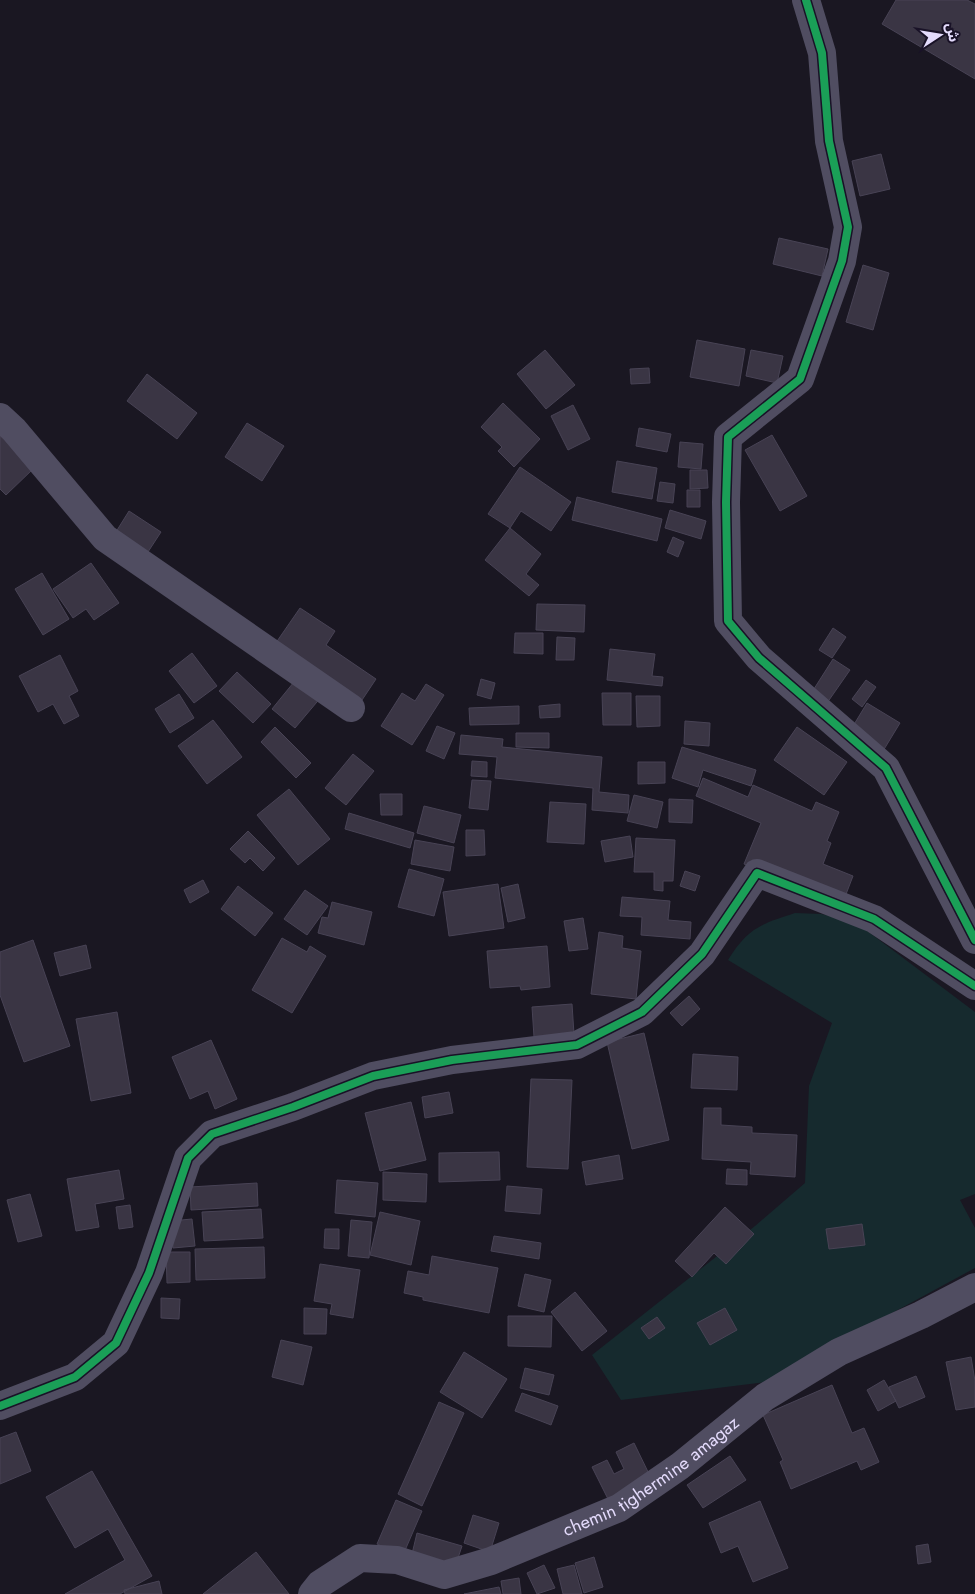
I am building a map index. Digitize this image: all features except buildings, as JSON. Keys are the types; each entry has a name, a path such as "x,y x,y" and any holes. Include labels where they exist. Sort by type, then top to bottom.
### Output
{"street":[{"path":"806,0 822,52 829,140 848,228 842,261 800,379 728,437 726,502 728,621 759,658 886,768 975,940"},
{"path":"0,417 14,430 105,538 351,708"},
{"path":"0,1406 75,1378 116,1343 149,1273 188,1158 212,1134 292,1107 373,1076 452,1060 577,1045 642,1012 702,954 757,873 874,920 975,986"},
{"name":"chemin tighermine amagaz","path":"312,1594 320,1584 360,1558 397,1560 444,1575 492,1561 619,1508 680,1466 765,1397 839,1352 921,1315 975,1287"}],"green space":[{"path":"795,913 821,914 854,921 975,1012 975,1194 960,1200 975,1228 975,1268 765,1382 621,1400 592,1355 755,1226 805,1183 809,1086 832,1023 728,960 742,941 756,929 773,920"}],"cycle path":[{"path":"806,0 822,53 829,141 848,227 842,261 800,379 728,437 726,502 728,621 759,658 886,768 975,940"},
{"path":"0,1406 75,1377 116,1343 149,1273 188,1158 212,1134 293,1107 373,1076 452,1060 577,1045 642,1012 702,954 757,873 874,919 975,986"}]}
